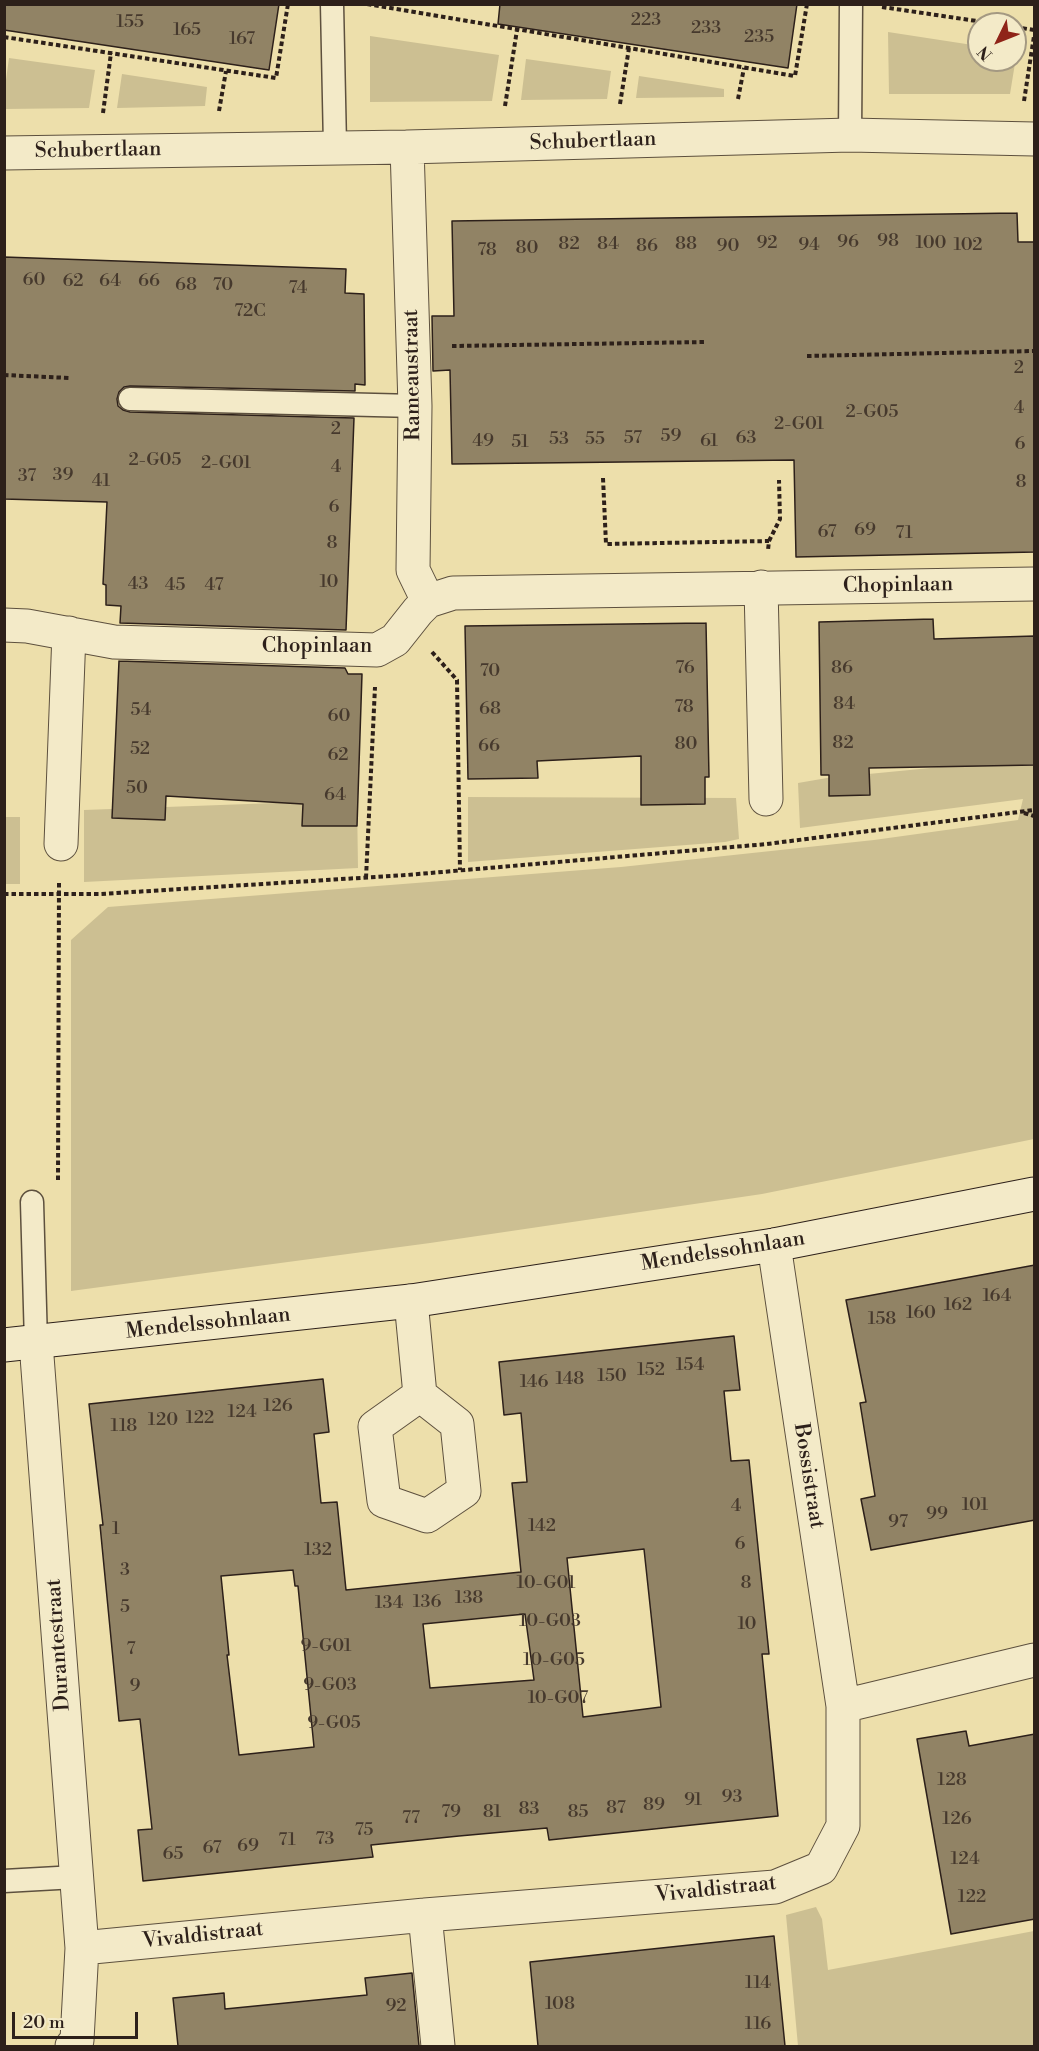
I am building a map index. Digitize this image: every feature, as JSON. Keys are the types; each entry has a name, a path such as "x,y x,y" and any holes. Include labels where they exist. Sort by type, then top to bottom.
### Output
{"street":[{"name":"Schubertlaan","path":"4,153 407,147 850,135 1035,139"},
{"name":"Rameaustraat","path":"407,147 415,406 413,570 418,612"},
{"name":"Chopinlaan","path":"4,626 27,626 114,642 377,650 395,640 418,612 453,593 1035,584"},
{"path":"761,587 766,799"},
{"path":"61,844 69,633"},
{"name":"Mendelssohnlaan","path":"20,1344 411,1301 774,1245 1035,1194"},
{"name":"Bossistraat","path":"774,1245 843,1706"},
{"path":"411,1301 420,1395"},
{"name":"Durantestraat","path":"20,1344 82,1948"},
{"path":"843,1706 1035,1660"},
{"name":"Vivaldistraat","path":"82,1948 424,1915 776,1887 821,1868 843,1826 843,1706"},
{"path":"424,1915 438,2046"},
{"path":"72,2046 76,2040 82,1948"}],"lane":[{"path":"333,4 335,147"},
{"path":"850,135 851,4"},
{"path":"130,399 415,406"},
{"path":"20,1344 32,1202"},
{"path":"4,1881 76,1877"}],"path":[{"path":"4,38 276,78 288,4"},
{"path":"367,4 795,76 807,4"},
{"path":"878,6 967,19"},
{"path":"505,108 517,30"},
{"path":"1023,105 1035,36"},
{"path":"619,108 629,48"},
{"path":"103,113 111,53"},
{"path":"737,107 744,68"},
{"path":"219,112 226,71"},
{"path":"414,347 706,342"},
{"path":"807,356 1035,351"},
{"path":"4,375 70,378"},
{"path":"603,478 606,544 770,540"},
{"path":"761,587 770,540 780,519 779,480"},
{"path":"418,612 457,680 460,870"},
{"path":"366,878 377,650"},
{"path":"4,894 101,894 366,878 767,843 1035,810"},
{"path":"1020,812 1035,816"},
{"path":"32,1202 58,1179 59,894"}],"shaded area":[{"path":"888,32 967,44 967,72 1014,72 1010,94 889,94"},
{"path":"370,36 499,55 492,101 370,102"},
{"path":"9,58 95,70 89,108 5,109"},
{"path":"526,59 611,71 607,99 521,100"},
{"path":"122,74 207,87 205,106 117,108"},
{"path":"639,76 724,89 724,97 636,98"},
{"path":"1034,758 1034,1139 762,1194 430,1243 71,1291 71,940 108,907 621,867 874,840 1018,820 1023,799 800,828 798,783 827,778"},
{"path":"468,797 736,798 739,839 725,842 468,862"},
{"path":"357,800 358,868 84,882 84,810"},
{"path":"4,817 20,817 20,884 5,884"},
{"path":"816,1907 822,1919 828,1970 1034,1931 1034,2046 798,2046 786,1915"}],"building":[{"path":"4,4 279,4 269,70 4,30"},
{"path":"500,4 797,4 788,68 498,24"},
{"path":"1017,213 1018,242 1034,242 1035,552 796,557 794,460 452,464 450,370 433,371 432,316 454,316 452,221"},
{"path":"4,257 346,269 345,293 364,294 365,385 355,384 355,391 130,386 124,387 119,392 117,399 118,406 130,412 354,418 346,630 120,623 121,606 106,605 106,585 103,584 107,502 4,499"},
{"path":"933,619 934,639 1035,636 1035,765 869,768 870,795 829,796 829,775 821,775 819,622"},
{"path":"706,623 709,777 705,777 705,804 641,805 641,756 537,761 538,778 468,779 465,626"},
{"path":"119,661 345,668 348,674 362,674 357,826 302,826 303,804 166,796 165,820 112,818"},
{"path":"1035,1265 1035,1520 871,1550 861,1499 875,1496 860,1403 866,1402 846,1300"},
{"path":"734,1336 740,1390 724,1391 731,1461 749,1460 769,1654 762,1654 778,1816 549,1840 547,1828 371,1845 373,1857 143,1881 138,1830 152,1829 140,1719 119,1721 100,1525 103,1525 89,1404 323,1379 329,1432 314,1434 321,1503 337,1502 346,1590 521,1572 512,1483 527,1482 521,1413 504,1415 499,1362","holes":["644,1549 661,1707 583,1717 567,1558","293,1570 295,1586 298,1586 314,1747 239,1755 227,1655 229,1655 221,1576","525,1614 534,1680 430,1688 423,1624"]},
{"path":"966,1731 969,1746 1035,1734 1035,1919 951,1934 917,1739"},
{"path":"774,1936 785,2046 538,2046 530,1962"},
{"path":"412,1973 419,2046 178,2046 173,1998 224,1993 225,2009 367,1995 365,1978"}]}
